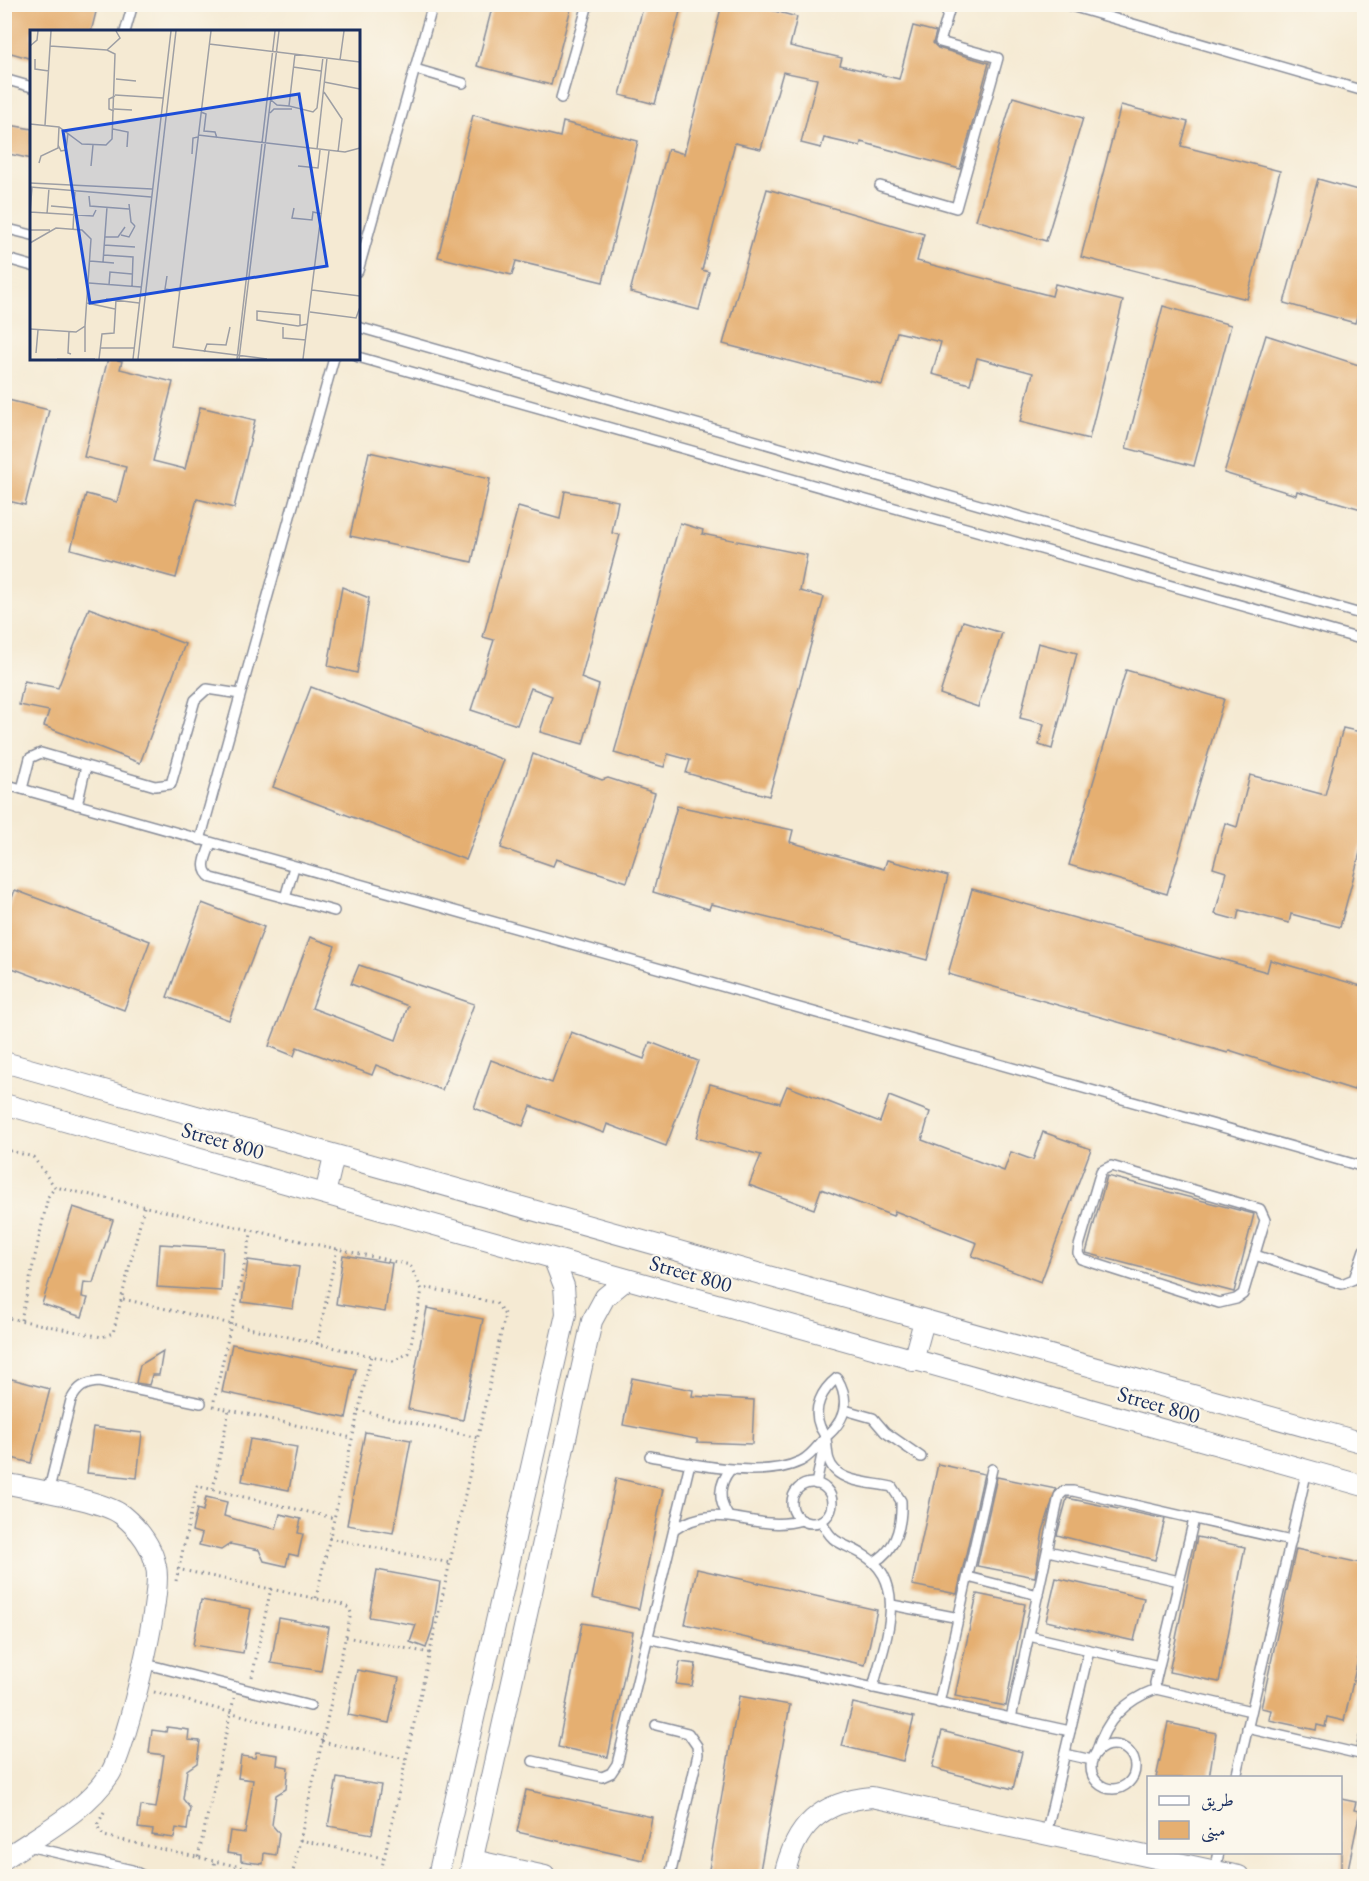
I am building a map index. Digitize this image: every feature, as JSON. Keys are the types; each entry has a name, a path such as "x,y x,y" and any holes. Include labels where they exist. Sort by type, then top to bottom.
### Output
{"street":[{"name":"Street 800","path":"4,1062 1365,1443"},
{"name":"Street 800","path":"4,1104 1365,1486"},
{"path":"325,1194 334,1156"},
{"path":"438,1876 566,1314 564,1286 554,1260"},
{"path":"545,1876 471,1868 592,1321 605,1297 626,1280"},
{"path":"913,1360 924,1321"},
{"path":"4,1483 120,1513 145,1537 157,1568 149,1665 124,1743 110,1774 94,1794 74,1811 4,1859"},
{"path":"484,1672 513,1679"},
{"path":"784,1876 789,1856 798,1836 812,1819 830,1807 850,1799 872,1797 1046,1834 1147,1851"},
{"path":"1168,1854 1217,1862 1239,1876"}],"lane":[{"path":"126,30 133,4"},
{"path":"360,264 433,4"},
{"path":"561,98 588,4"},
{"path":"880,186 956,208 998,58 940,42 951,4"},
{"path":"1064,4 1365,91"},
{"path":"415,69 463,83"},
{"path":"4,79 30,86"},
{"path":"15,231 30,227"},
{"path":"4,228 30,235"},
{"path":"4,258 30,265"},
{"path":"360,328 1365,615"},
{"path":"360,358 1365,640"},
{"path":"200,840 333,360"},
{"path":"22,789 30,759 34,754 42,753 155,786 171,784 195,700 207,689 240,694"},
{"path":"77,805 86,766"},
{"path":"4,784 1365,1167"},
{"path":"211,843 203,866 206,874 334,911"},
{"path":"285,898 294,867"},
{"path":"1111,1166 1260,1209 1265,1221 1255,1255 1243,1294 1236,1299 1219,1303 1088,1262 1081,1259 1078,1253 1101,1172 1111,1166"},
{"path":"1255,1255 1342,1284 1354,1279 1365,1250"},
{"path":"650,1456 730,1470 795,1463 811,1455 826,1437 835,1430 845,1410 846,1399 837,1378 822,1394 818,1405 818,1416 826,1437 828,1459 834,1469 844,1477 892,1487 901,1501 895,1542 883,1557 874,1562"},
{"path":"48,1493 71,1400 77,1389 87,1383 99,1382 201,1403"},
{"path":"845,1410 873,1418 885,1432 921,1457"},
{"path":"816,1484 826,1437"},
{"path":"533,1761 602,1777 611,1773 617,1764 690,1463"},
{"path":"939,1703 992,1469"},
{"path":"728,1516 720,1501 720,1492 721,1484 730,1470"},
{"path":"1236,1776 1307,1470"},
{"path":"816,1484 827,1491 831,1497 831,1510 822,1521 808,1523 793,1510 794,1496 802,1486 816,1484"},
{"path":"1011,1718 1059,1497 1064,1491 1073,1491 1291,1541"},
{"path":"674,1530 699,1516 728,1516 766,1525 802,1520"},
{"path":"1156,1689 1155,1683 1194,1519"},
{"path":"822,1521 835,1542 874,1562 884,1575 890,1589 892,1605 873,1688"},
{"path":"1048,1551 1179,1581"},
{"path":"968,1577 1038,1595"},
{"path":"892,1605 959,1618"},
{"path":"1029,1636 1159,1666"},
{"path":"647,1638 1070,1731"},
{"path":"1046,1834 1089,1650"},
{"path":"149,1665 310,1706"},
{"path":"1065,1754 1094,1757 1108,1745 1123,1747 1133,1758 1134,1773 1130,1780 1118,1788 1103,1786 1092,1775 1094,1757 1101,1735 1123,1706 1139,1695 1156,1689 1251,1711"},
{"path":"656,1725 688,1733 697,1746 698,1754 670,1876"},
{"path":"1247,1728 1362,1754 1365,1738"},
{"path":"24,1845 132,1870 144,1876"}],"path":[{"path":"4,1149 33,1157 55,1187 410,1265 422,1290 409,1353 393,1361 123,1299"},
{"path":"21,1320 48,1197 55,1187"},
{"path":"4,1317 108,1337 116,1328 144,1207"},
{"path":"213,1406 252,1230"},
{"path":"317,1344 337,1249"},
{"path":"380,1876 505,1315 496,1303 429,1288 422,1290"},
{"path":"316,1598 371,1356"},
{"path":"201,1403 352,1438"},
{"path":"213,1489 229,1410"},
{"path":"358,1410 478,1438"},
{"path":"174,1591 197,1486 334,1518"},
{"path":"329,1538 450,1563"},
{"path":"157,1568 179,1569 271,1588 349,1608 351,1618 292,1876"},
{"path":"249,1691 271,1588"},
{"path":"346,1637 430,1653"},
{"path":"149,1665 150,1691 323,1737"},
{"path":"198,1857 237,1688"},
{"path":"322,1742 406,1759"},
{"path":"108,1805 98,1820 99,1832 280,1876"},
{"path":"300,1840 384,1858"},
{"path":"211,1876 215,1861"}],"building":[{"path":"4,4 98,4 92,30 30,30 30,58 4,51"},
{"path":"493,4 572,4 551,85 477,66"},
{"path":"644,4 682,4 655,104 620,95"},
{"path":"722,4 749,4 797,17 790,46 842,58 840,65 899,79 913,26 936,32 933,43 938,48 989,63 960,169 861,142 860,146 824,138 821,148 801,143 817,79 783,72 761,149 735,143 702,270 709,272 699,310 630,292 668,149 684,154"},
{"path":"1013,97 1083,118 1046,241 976,220"},
{"path":"1121,105 1188,122 1181,146 1280,171 1247,299 1081,257"},
{"path":"473,115 560,137 563,122 638,141 603,282 516,261 512,275 438,257"},
{"path":"4,124 30,129 30,159 4,153"},
{"path":"1318,179 1365,192 1365,290 1355,323 1284,303"},
{"path":"767,189 924,234 917,261 1052,296 1055,284 1123,301 1089,439 1020,422 1033,373 977,358 970,384 932,374 941,342 897,332 882,385 723,344"},
{"path":"1163,306 1231,325 1194,466 1126,448"},
{"path":"1266,335 1365,367 1365,510 1297,491 1296,495 1224,473"},
{"path":"108,360 122,361 120,369 173,382 153,461 185,469 200,407 255,420 234,508 197,499 176,578 71,549 86,494 117,502 126,467 84,457"},
{"path":"4,399 49,410 25,505 4,500"},
{"path":"369,452 490,479 472,562 350,536"},
{"path":"565,491 618,501 612,533 620,535 581,678 599,685 583,744 540,732 552,696 531,688 517,725 471,710 494,640 483,637 518,507 560,519"},
{"path":"680,523 703,530 702,534 807,555 800,591 824,597 769,796 686,773 690,760 668,754 664,767 614,753"},
{"path":"342,587 369,598 357,673 328,666"},
{"path":"89,608 185,644 140,763 44,726 49,711 19,705 24,681 58,688"},
{"path":"963,621 1002,633 978,707 940,694"},
{"path":"1038,643 1077,653 1052,749 1039,745 1044,724 1020,718"},
{"path":"1126,670 1224,699 1167,894 1069,865"},
{"path":"311,687 504,760 466,860 273,787"},
{"path":"1343,728 1365,733 1365,834 1340,927 1291,914 1289,923 1239,910 1237,920 1215,914 1226,872 1213,868 1225,823 1237,827 1250,775 1325,795"},
{"path":"533,754 602,780 608,778 655,793 627,882 556,859 553,866 501,848"},
{"path":"677,806 793,830 790,842 884,869 887,860 948,876 927,960 711,904 709,909 653,892"},
{"path":"972,889 1267,972 1270,960 1365,987 1365,1056 1354,1090 1229,1050 1228,1053 948,974"},
{"path":"15,890 150,941 124,1010 4,965 4,919"},
{"path":"202,903 264,927 229,1020 167,997"},
{"path":"310,937 335,946 312,1008 396,1040 408,1006 351,984 359,965 474,1004 442,1090 376,1065 372,1075 297,1047 294,1056 269,1046"},
{"path":"571,1032 644,1059 650,1042 698,1061 666,1146 607,1124 604,1133 531,1106 523,1126 474,1108 491,1060 552,1083"},
{"path":"710,1084 780,1103 787,1086 880,1122 889,1096 930,1112 922,1140 1004,1171 1011,1152 1033,1160 1043,1132 1091,1149 1041,1282 972,1256 977,1243 895,1211 893,1216 821,1189 814,1209 749,1185 761,1155 696,1138"},
{"path":"1107,1176 1254,1214 1234,1292 1086,1253"},
{"path":"73,1207 113,1220 93,1283 84,1282 82,1297 88,1298 82,1317 42,1304"},
{"path":"160,1244 223,1248 221,1291 157,1287"},
{"path":"343,1255 392,1263 385,1312 336,1304"},
{"path":"248,1260 299,1267 293,1309 242,1302"},
{"path":"427,1308 483,1319 463,1420 408,1409"},
{"path":"232,1344 356,1369 346,1418 222,1392"},
{"path":"163,1351 159,1375 152,1375 149,1385 136,1383 140,1365"},
{"path":"4,1377 50,1389 31,1463 4,1456"},
{"path":"632,1378 693,1390 692,1396 754,1400 752,1444 697,1442 697,1439 623,1425"},
{"path":"93,1427 142,1433 137,1478 87,1473"},
{"path":"365,1432 411,1440 393,1533 347,1525"},
{"path":"250,1439 297,1447 289,1490 242,1481"},
{"path":"938,1464 984,1474 957,1594 912,1585"},
{"path":"997,1477 1056,1489 1043,1531 1035,1577 977,1566"},
{"path":"616,1478 663,1489 639,1609 592,1598"},
{"path":"206,1497 227,1502 224,1516 248,1523 276,1529 280,1514 301,1519 298,1533 303,1534 298,1556 289,1554 286,1566 264,1561 259,1550 230,1544 221,1550 199,1545 202,1534 192,1531 197,1509 203,1511"},
{"path":"1067,1498 1165,1519 1155,1560 1057,1535"},
{"path":"1197,1537 1245,1547 1219,1682 1169,1672"},
{"path":"1296,1549 1365,1564 1365,1629 1344,1721 1327,1717 1325,1727 1317,1725 1316,1730 1269,1720 1271,1710 1261,1708"},
{"path":"697,1569 877,1610 865,1665 685,1624"},
{"path":"377,1570 440,1582 433,1627 426,1648 410,1642 416,1625 369,1617"},
{"path":"1056,1578 1144,1598 1134,1641 1046,1621"},
{"path":"977,1594 1025,1604 1006,1706 955,1696"},
{"path":"201,1600 251,1609 243,1653 193,1645"},
{"path":"279,1618 329,1627 321,1671 271,1663"},
{"path":"582,1623 633,1632 608,1757 558,1747"},
{"path":"680,1662 696,1664 692,1686 676,1684"},
{"path":"357,1670 399,1678 389,1723 348,1715"},
{"path":"739,1696 790,1705 759,1876 708,1875"},
{"path":"853,1703 914,1717 903,1761 842,1746"},
{"path":"1168,1723 1216,1733 1209,1776 1156,1776"},
{"path":"167,1727 189,1730 188,1740 200,1741 197,1763 187,1770 183,1799 190,1808 187,1830 176,1828 174,1838 152,1835 153,1830 138,1828 141,1806 156,1808 164,1755 149,1753 152,1730 166,1732"},
{"path":"942,1731 1022,1752 1013,1789 932,1768"},
{"path":"256,1752 278,1755 277,1765 288,1767 286,1789 276,1795 272,1825 279,1833 276,1855 264,1853 263,1864 241,1861 241,1855 227,1853 230,1831 245,1833 249,1808 253,1780 238,1778 241,1756 255,1758"},
{"path":"337,1778 381,1785 372,1834 328,1826"},
{"path":"526,1790 652,1817 643,1860 517,1832"},
{"path":"1342,1799 1356,1802 1354,1810 1360,1811 1347,1874 1341,1873"}]}
